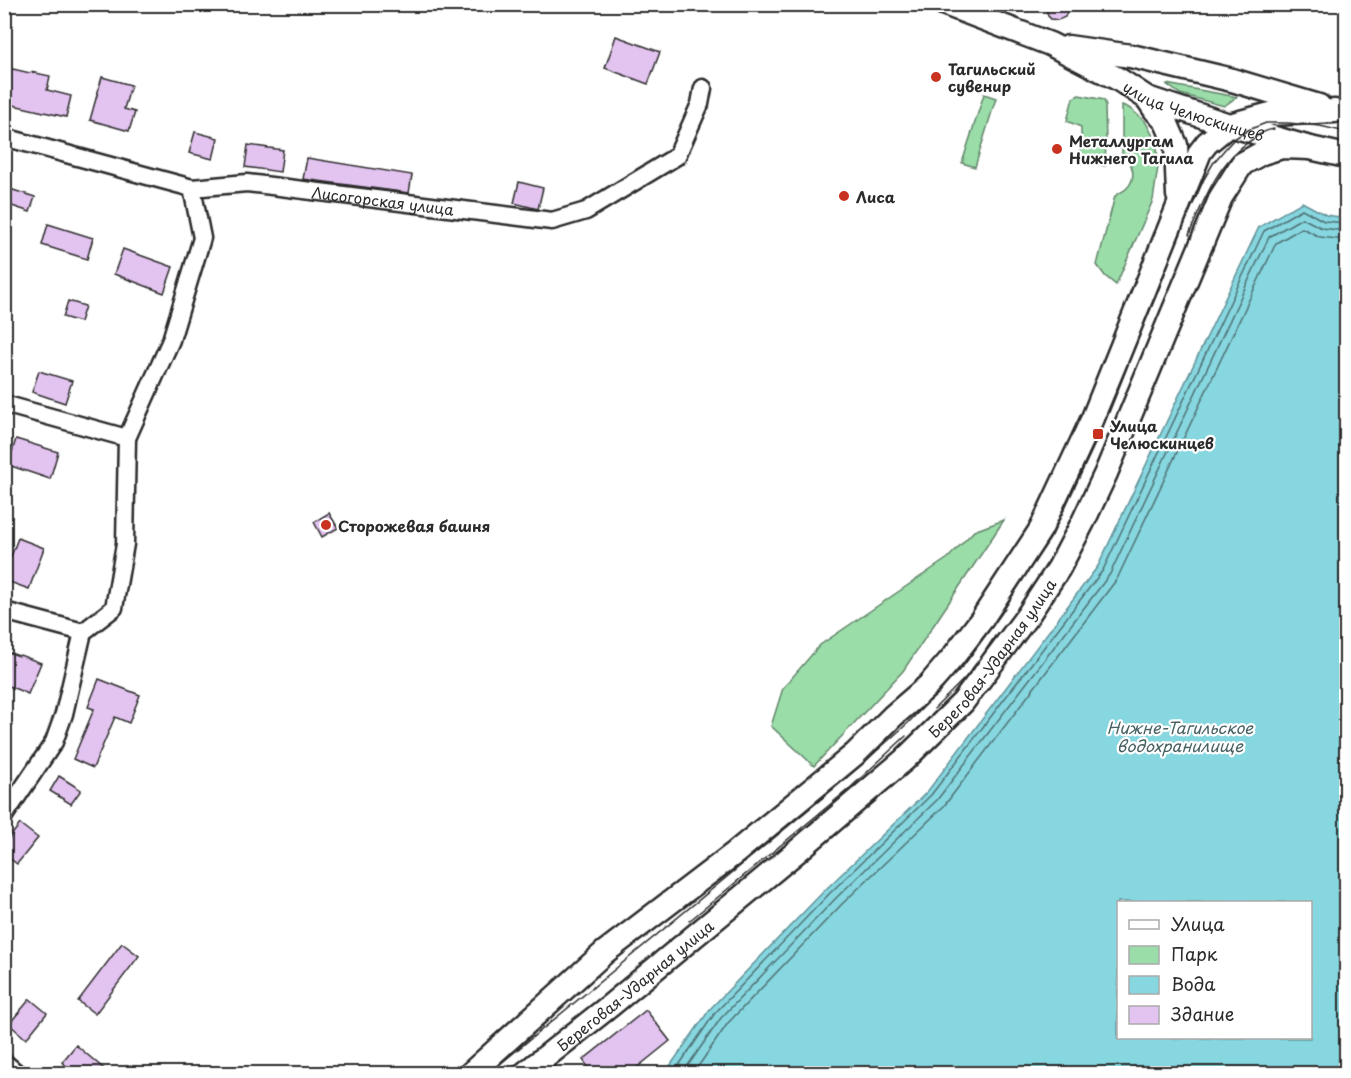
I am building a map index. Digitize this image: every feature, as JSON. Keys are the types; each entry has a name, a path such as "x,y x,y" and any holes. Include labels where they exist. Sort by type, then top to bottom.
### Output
{"main road":[{"name":"улица Челюскинцев","path":"945,4 1050,44 1118,79 1147,98 1229,125 1347,156"},
{"name":"улица Челюскинцев","path":"1050,44 1131,56 1232,80 1341,112"},
{"name":"Береговая-Ударная улица","path":"1147,98 1166,122 1176,145 1178,202"},
{"name":"Береговая-Ударная улица","path":"470,1074 605,952 735,853 855,754 893,716 929,685 982,619 1041,530 1092,418 1200,152 1211,138 1229,125 1270,114 1341,112"},
{"name":"Береговая-Ударная улица","path":"524,1074 795,853 904,760 963,702 1028,615 1059,568 1083,522 1221,197 1242,164 1262,153 1282,147 1310,148"}],"street":[{"name":"Лисогорская улица","path":"4,137 192,188 247,183 552,221 586,211 677,156 700,104 703,88"},
{"path":"4,816 54,742 64,714 83,632 114,608 125,544 128,438 171,340 202,238 192,188"},
{"path":"4,404 128,438"},
{"path":"4,611 83,632"},
{"path":"4,1062 18,1074"}],"green space":[{"path":"1166,84 1237,97 1224,106 1180,94"},
{"path":"984,94 996,98 975,167 962,163"},
{"path":"1079,95 1104,100 1106,106 1105,166 1078,159 1081,127 1067,121 1073,98"},
{"path":"1122,105 1145,121 1157,145 1158,167 1153,200 1116,285 1097,265 1115,196 1127,188 1133,175 1129,161 1122,154"},
{"path":"1004,520 903,671 814,766 771,726 783,688 820,645 948,558 974,531"}],"water":[{"name":"Нижне-Тагильское водохранилище","path":"1302,202 1326,215 1346,218 1346,1073 665,1073 710,1009 826,889 927,792 1098,566 1259,227"}],"building":[{"path":"1045,4 1070,4 1065,17 1058,20 1048,16"},
{"path":"616,36 660,52 648,84 605,68"},
{"path":"4,67 50,76 47,90 71,96 66,117 4,103"},
{"path":"102,77 131,85 124,109 135,112 129,131 90,120"},
{"path":"195,132 218,138 213,159 189,153"},
{"path":"248,145 283,150 280,172 245,167"},
{"path":"307,158 412,175 409,193 303,179"},
{"path":"519,182 543,188 538,209 514,203"},
{"path":"10,189 35,197 30,212 6,204"},
{"path":"48,224 93,238 87,259 42,245"},
{"path":"123,249 173,267 164,293 114,274"},
{"path":"68,301 85,306 80,322 63,317"},
{"path":"39,371 72,381 65,403 32,392"},
{"path":"16,439 58,452 50,479 8,465"},
{"name":"Сторожевая башня","path":"329,513 338,528 322,537 314,522"},
{"path":"18,538 44,548 29,589 4,580"},
{"path":"4,651 41,663 28,694 4,684"},
{"path":"99,679 140,695 129,723 115,717 93,768 73,759 94,709 88,707"},
{"path":"59,776 81,790 71,804 50,791"},
{"path":"20,824 38,838 17,864 4,854 4,845"},
{"path":"122,943 139,956 95,1014 78,1001"},
{"path":"30,999 47,1013 26,1039 9,1024"},
{"path":"646,1010 670,1041 629,1074 593,1074 583,1060"},
{"path":"76,1045 110,1074 75,1074 62,1062"}],"tram line":[{"path":"488,1074 843,781 908,723 964,665 1001,614 1051,535 1098,434 1204,179 1214,162 1234,139 1266,123 1320,126 1346,132"},
{"path":"1189,235 1222,169 1241,148 1258,135 1274,129"},
{"path":"934,709 973,670 995,636"},
{"path":"689,921 850,788 906,736"}],"place":[{"name":"Тагильский сувенир","path":"936,77"},
{"name":"Металлургам Нижнего Тагила","path":"1057,149"},
{"name":"Лиса","path":"844,196"},
{"name":"Улица Челюскинцев","path":"1098,434"},
{"name":"Сторожевая башня","path":"326,525"}]}
